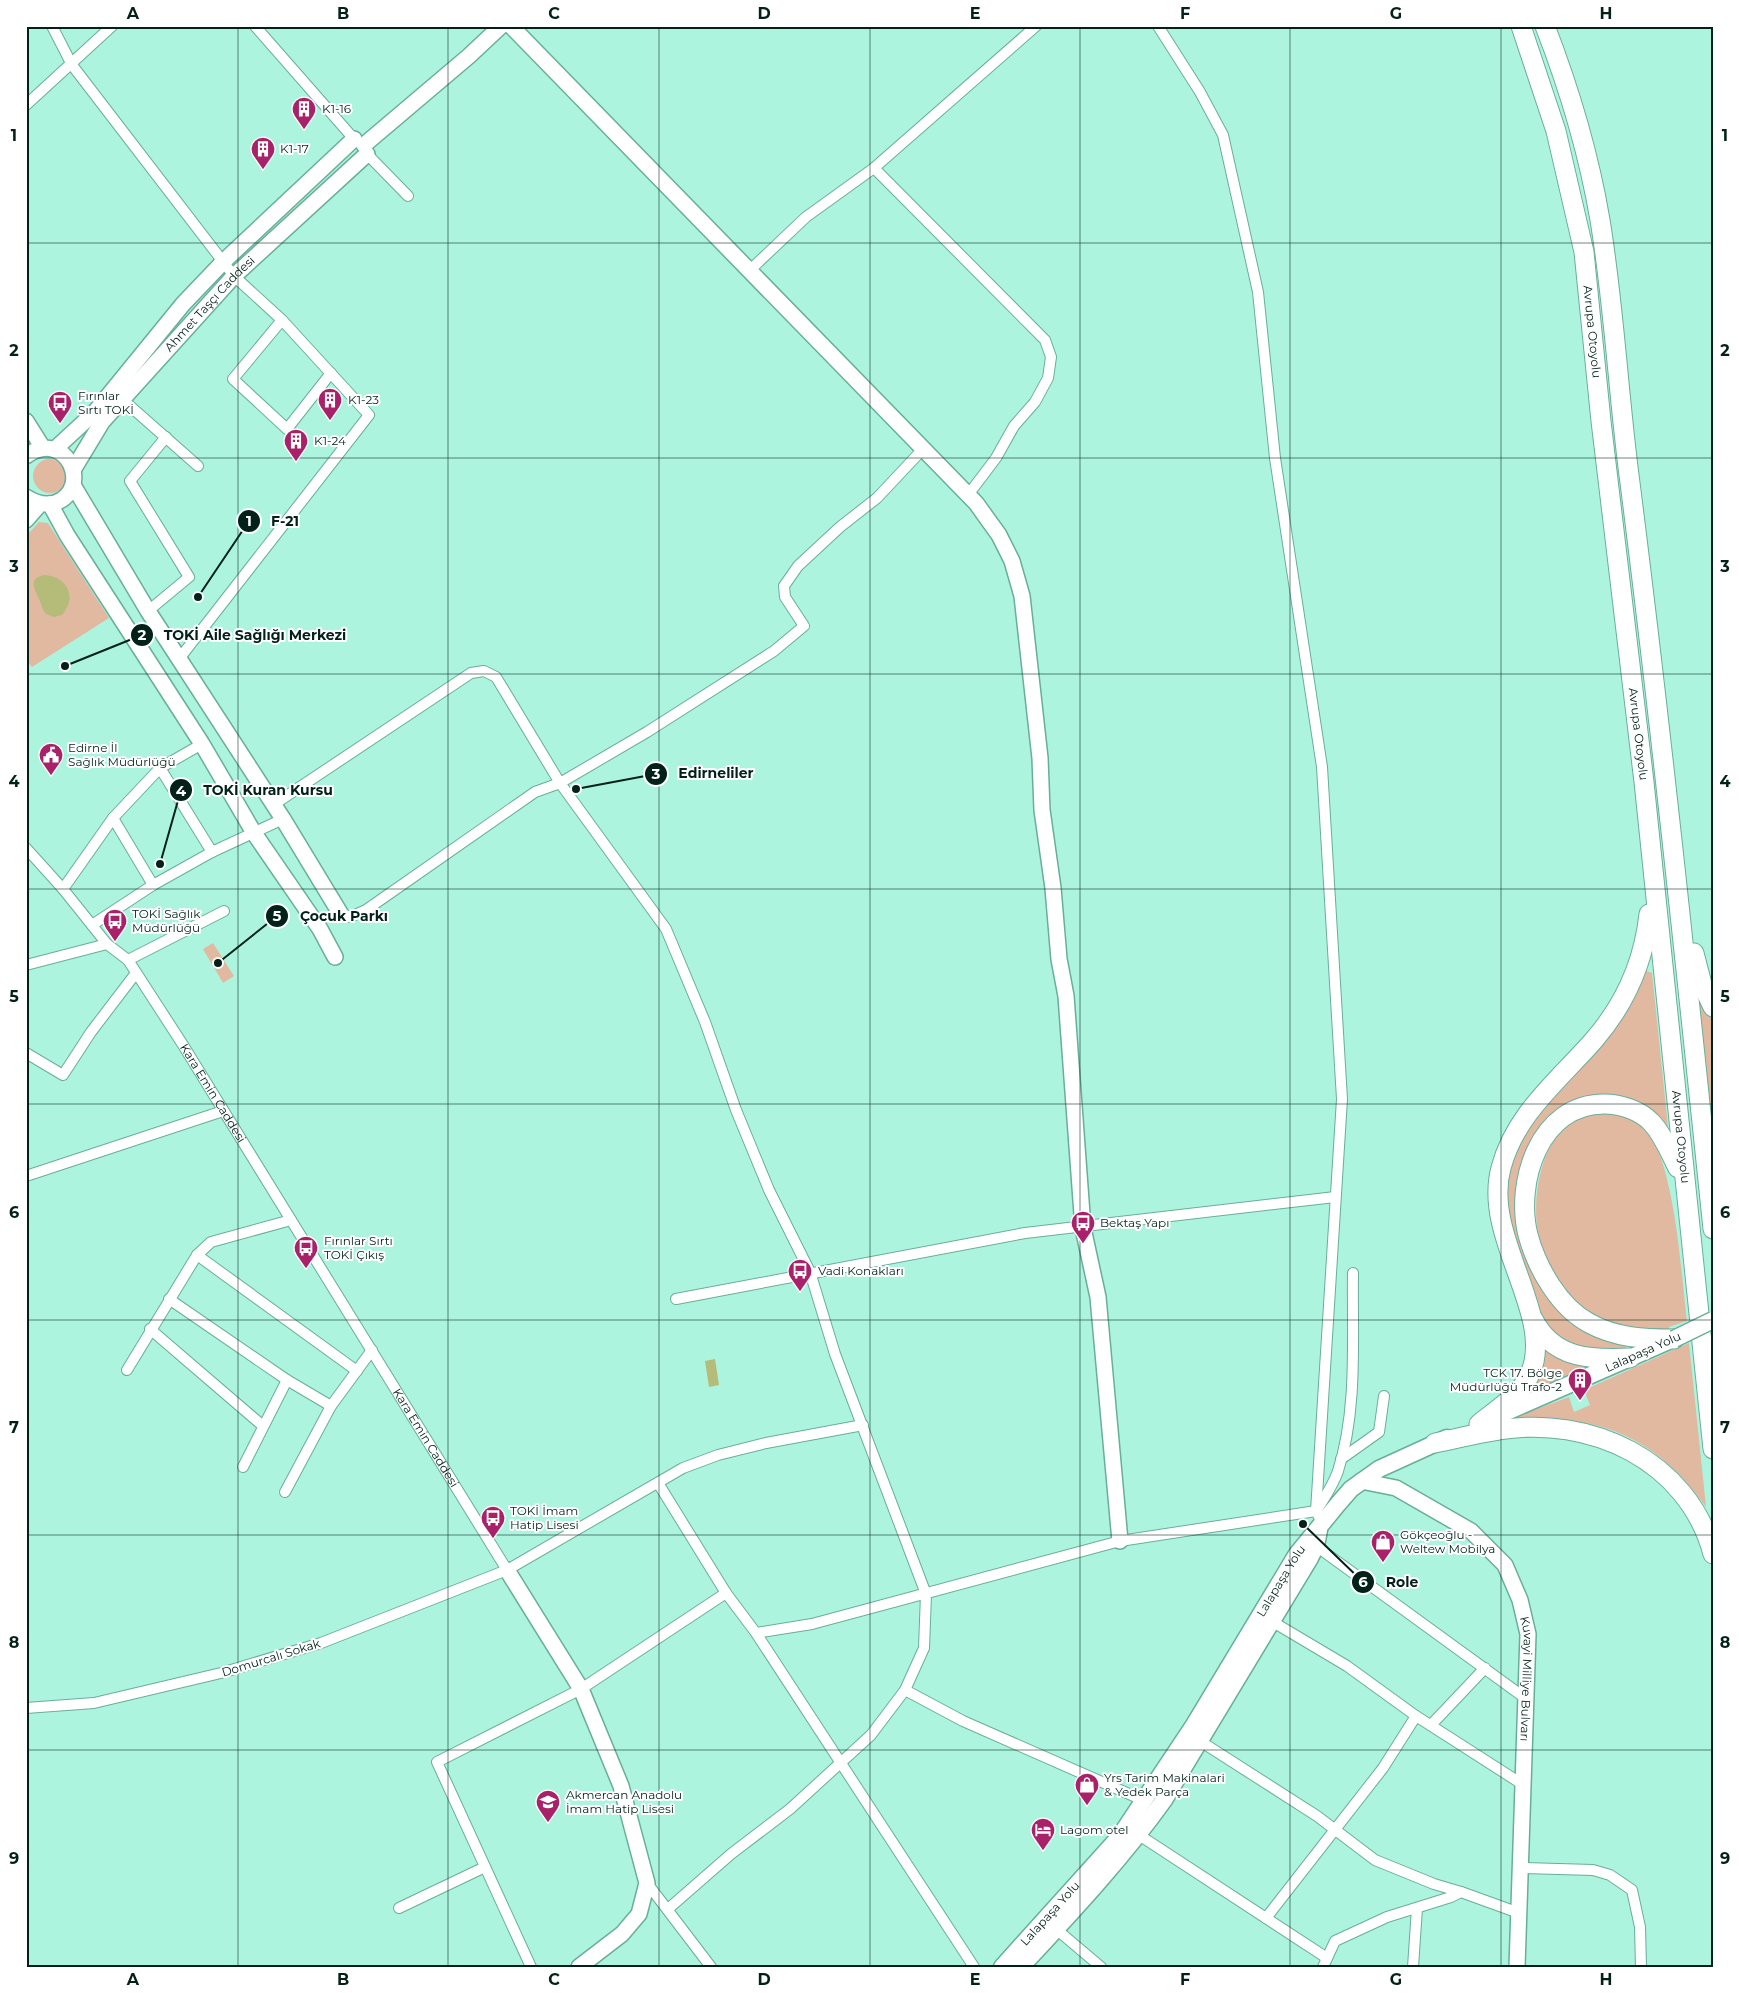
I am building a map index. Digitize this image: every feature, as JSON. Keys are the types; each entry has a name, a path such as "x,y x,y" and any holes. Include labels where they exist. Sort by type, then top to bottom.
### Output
{"highway":[{"name":"Avrupa Otoyolu","path":"1521,26 1556,131 1584,252 1601,421 1644,782 1652,875 1713,1449"},
{"name":"Avrupa Otoyolu","path":"1545,26 1582,140 1605,251 1682,924 1713,1229"},
{"path":"1630,1358 1580,1357 1562,1352 1537,1327 1529,1311 1502,1232 1498,1213 1497,1191 1501,1168 1509,1144 1529,1111 1594,1040 1619,1006 1642,955 1646,938 1652,875"},
{"path":"1682,924 1713,1007"},
{"path":"1674,1339 1619,1336 1589,1323 1575,1314 1553,1289 1534,1254 1528,1235 1524,1208 1529,1171 1548,1130 1555,1122 1572,1110 1597,1104 1611,1104 1626,1108 1650,1121 1667,1145 1684,1179"},
{"path":"1479,1424 1518,1391 1530,1373 1535,1344 1529,1311"},
{"path":"1435,1443 1499,1430 1539,1428 1576,1432 1618,1444 1637,1453 1650,1463 1679,1491 1703,1528 1713,1554"}],"main road":[{"name":"Lalapaşa Yolu","path":"1002,1967 1120,1836 1219,1686 1297,1554 1338,1504 1361,1481 1379,1469 1435,1443 1674,1339 1713,1320"},
{"name":"Lalapaşa Yolu","path":"1021,1967 1139,1835 1164,1800 1272,1622 1318,1528"}],"street":[{"path":"52,26 72,65 234,276 282,320 369,415 179,660"},
{"path":"26,105 72,65 112,26"},
{"path":"255,26 408,196"},
{"path":"362,146 469,56 501,26"},
{"path":"510,26 968,495 999,535 1012,561 1022,596 1040,758 1042,810 1053,888 1059,959 1066,996 1083,1228 1098,1297 1120,1541"},
{"path":"749,271 806,217 874,168 1036,26"},
{"path":"1158,26 1200,92 1223,136 1258,292 1275,458 1322,767 1342,1099 1335,1197 1318,1528"},
{"name":"Ahmet Taşçı Caddesi","path":"26,456 49,449 95,412 182,304 224,261 362,146"},
{"name":"Ahmet Taşçı Caddesi","path":"45,504 64,498 102,422 122,399 234,276 362,146"},
{"path":"874,168 1045,340 1051,357 1048,378 1035,402 1014,426 996,458 968,495"},
{"path":"282,320 233,379 287,429 331,373"},
{"path":"122,399 198,466"},
{"path":"26,421 49,449 63,454 73,478 148,611 274,805 340,913 350,918 366,910 535,792 560,783 647,732 774,651 804,626 785,597 784,586 798,566 840,527 877,498 923,449"},
{"path":"148,611 189,577 130,481 166,437"},
{"path":"26,497 45,504 67,534 202,744 254,833 320,929 335,957"},
{"path":"26,520 45,504"},
{"path":"274,805 471,673 484,671 496,676 560,783 666,929 705,1022 736,1110 769,1190 810,1272 836,1354 926,1594 924,1648 905,1690 871,1735 790,1809 731,1854 668,1910"},
{"path":"63,889 112,818 160,768 202,744"},
{"path":"160,768 212,852"},
{"path":"112,818 153,885"},
{"path":"92,925 153,885 212,852 283,820"},
{"name":"Kara Emin Caddesi","path":"26,848 63,889 107,944 128,960 184,1045 581,1689 621,1786 647,1883 639,1914 622,1934 579,1967"},
{"path":"128,960 224,911"},
{"path":"26,965 107,944"},
{"path":"26,1053 63,1075 136,973"},
{"path":"26,1176 223,1111"},
{"path":"676,1299 810,1272 858,1266 1024,1233 1083,1228 1335,1197"},
{"path":"127,1370 150,1329 197,1255 211,1242 291,1220"},
{"path":"197,1255 357,1371"},
{"path":"1318,1528 1338,1472 1348,1421 1351,1384 1353,1273"},
{"path":"169,1299 287,1380 331,1406"},
{"path":"150,1329 264,1426"},
{"path":"285,1492 331,1406 372,1350"},
{"path":"243,1467 287,1380"},
{"path":"1341,1459 1378,1432 1384,1396"},
{"name":"Domurcalı Sokak","path":"26,1708 94,1703 221,1673 322,1643 506,1570 683,1468 718,1455 766,1443 863,1425"},
{"name":"Kuvayi Milliye Bulvarı","path":"1361,1481 1396,1488 1471,1531 1505,1565 1520,1600 1528,1634 1517,1967"},
{"path":"658,1483 726,1593 756,1632 974,1967"},
{"path":"756,1632 812,1624 1120,1541 1318,1528 1485,1668 1525,1698"},
{"path":"531,1967 437,1762 581,1689 726,1593"},
{"path":"1272,1622 1348,1666 1416,1716 1522,1784"},
{"path":"1431,1725 1485,1668"},
{"path":"905,1690 963,1721 1145,1800"},
{"path":"1266,1918 1383,1768 1416,1716"},
{"path":"1200,1741 1336,1830 1375,1860 1434,1884 1519,1913"},
{"path":"1139,1835 1266,1918 1325,1962 1335,1941 1387,1917 1452,1897 1461,1892"},
{"path":"399,1908 485,1867"},
{"path":"1520,1868 1593,1870 1610,1875 1632,1890 1640,1927 1641,1967"},
{"path":"647,1883 711,1967"},
{"path":"1412,1967 1417,1908"},
{"path":"1056,1929 1101,1967"}],"shaded area":[{"path":"50,459 62,464 67,476 62,488 50,493 38,488 33,476 38,464"},
{"path":"39,522 48,523 109,618 32,667 26,660 26,536"},
{"path":"44,575 59,579 68,589 69,601 62,615 54,617 46,614 43,609 35,591 34,581"},
{"path":"213,943 234,976 223,983 203,949"},
{"path":"1644,970 1652,973 1669,1136 1611,1096 1595,1095 1573,1101 1554,1114 1533,1142 1533,1269 1625,1342 1626,1349 1615,1352 1576,1350 1541,1323 1502,1206 1515,1141"},
{"path":"1698,995 1713,1021 1713,1139"},
{"path":"1605,1112 1635,1118 1648,1131 1659,1153 1667,1180 1674,1211 1687,1321 1669,1327 1669,1330 1630,1332 1583,1311 1584,1308 1570,1295 1553,1273 1541,1247 1536,1213 1537,1194 1540,1174 1546,1156 1554,1140 1565,1126 1579,1117"},
{"path":"1689,1343 1706,1507 1686,1482 1664,1461 1642,1445 1618,1433 1592,1425 1564,1420 1534,1419 1502,1422 1569,1397 1574,1412 1590,1405 1584,1390"},
{"path":"1540,1346 1592,1364 1523,1395"},
{"path":"715,1359 719,1385 709,1387 705,1361"}],"place":[{"name":"K1-16","path":"304,130"},
{"name":"K1-17","path":"263,170"},
{"name":"K1-23","path":"330,421"},
{"name":"Fırınlar Sırtı TOKİ","path":"60,424"},
{"name":"K1-24","path":"296,462"},
{"name":"F-21","path":"198,597"},
{"name":"TOKİ Aile Sağlığı Merkezi","path":"65,666"},
{"name":"Edirne İl Sağlık Müdürlüğü","path":"51,776"},
{"name":"Edirneliler","path":"576,789"},
{"name":"TOKİ Kuran Kursu","path":"160,864"},
{"name":"TOKİ Sağlık Müdürlüğü","path":"115,942"},
{"name":"Çocuk Parkı","path":"218,963"},
{"name":"Bektaş Yapı","path":"1083,1244"},
{"name":"Fırınlar Sırtı TOKİ Çıkış","path":"306,1269"},
{"name":"Vadi Konakları","path":"800,1292"},
{"name":"TCK 17. Bölge Müdürlüğü Trafo-2","path":"1580,1401"},
{"name":"Role","path":"1303,1524"},
{"name":"TOKİ İmam Hatip Lisesi","path":"493,1539"},
{"name":"Gökçeoğlu - Weltew Mobilya","path":"1383,1563"},
{"name":"Yrs Tarim Makinalari & Yedek Parça","path":"1087,1806"},
{"name":"Akmercan Anadolu İmam Hatip Lisesi","path":"548,1823"},
{"name":"Lagom otel","path":"1043,1851"}]}
